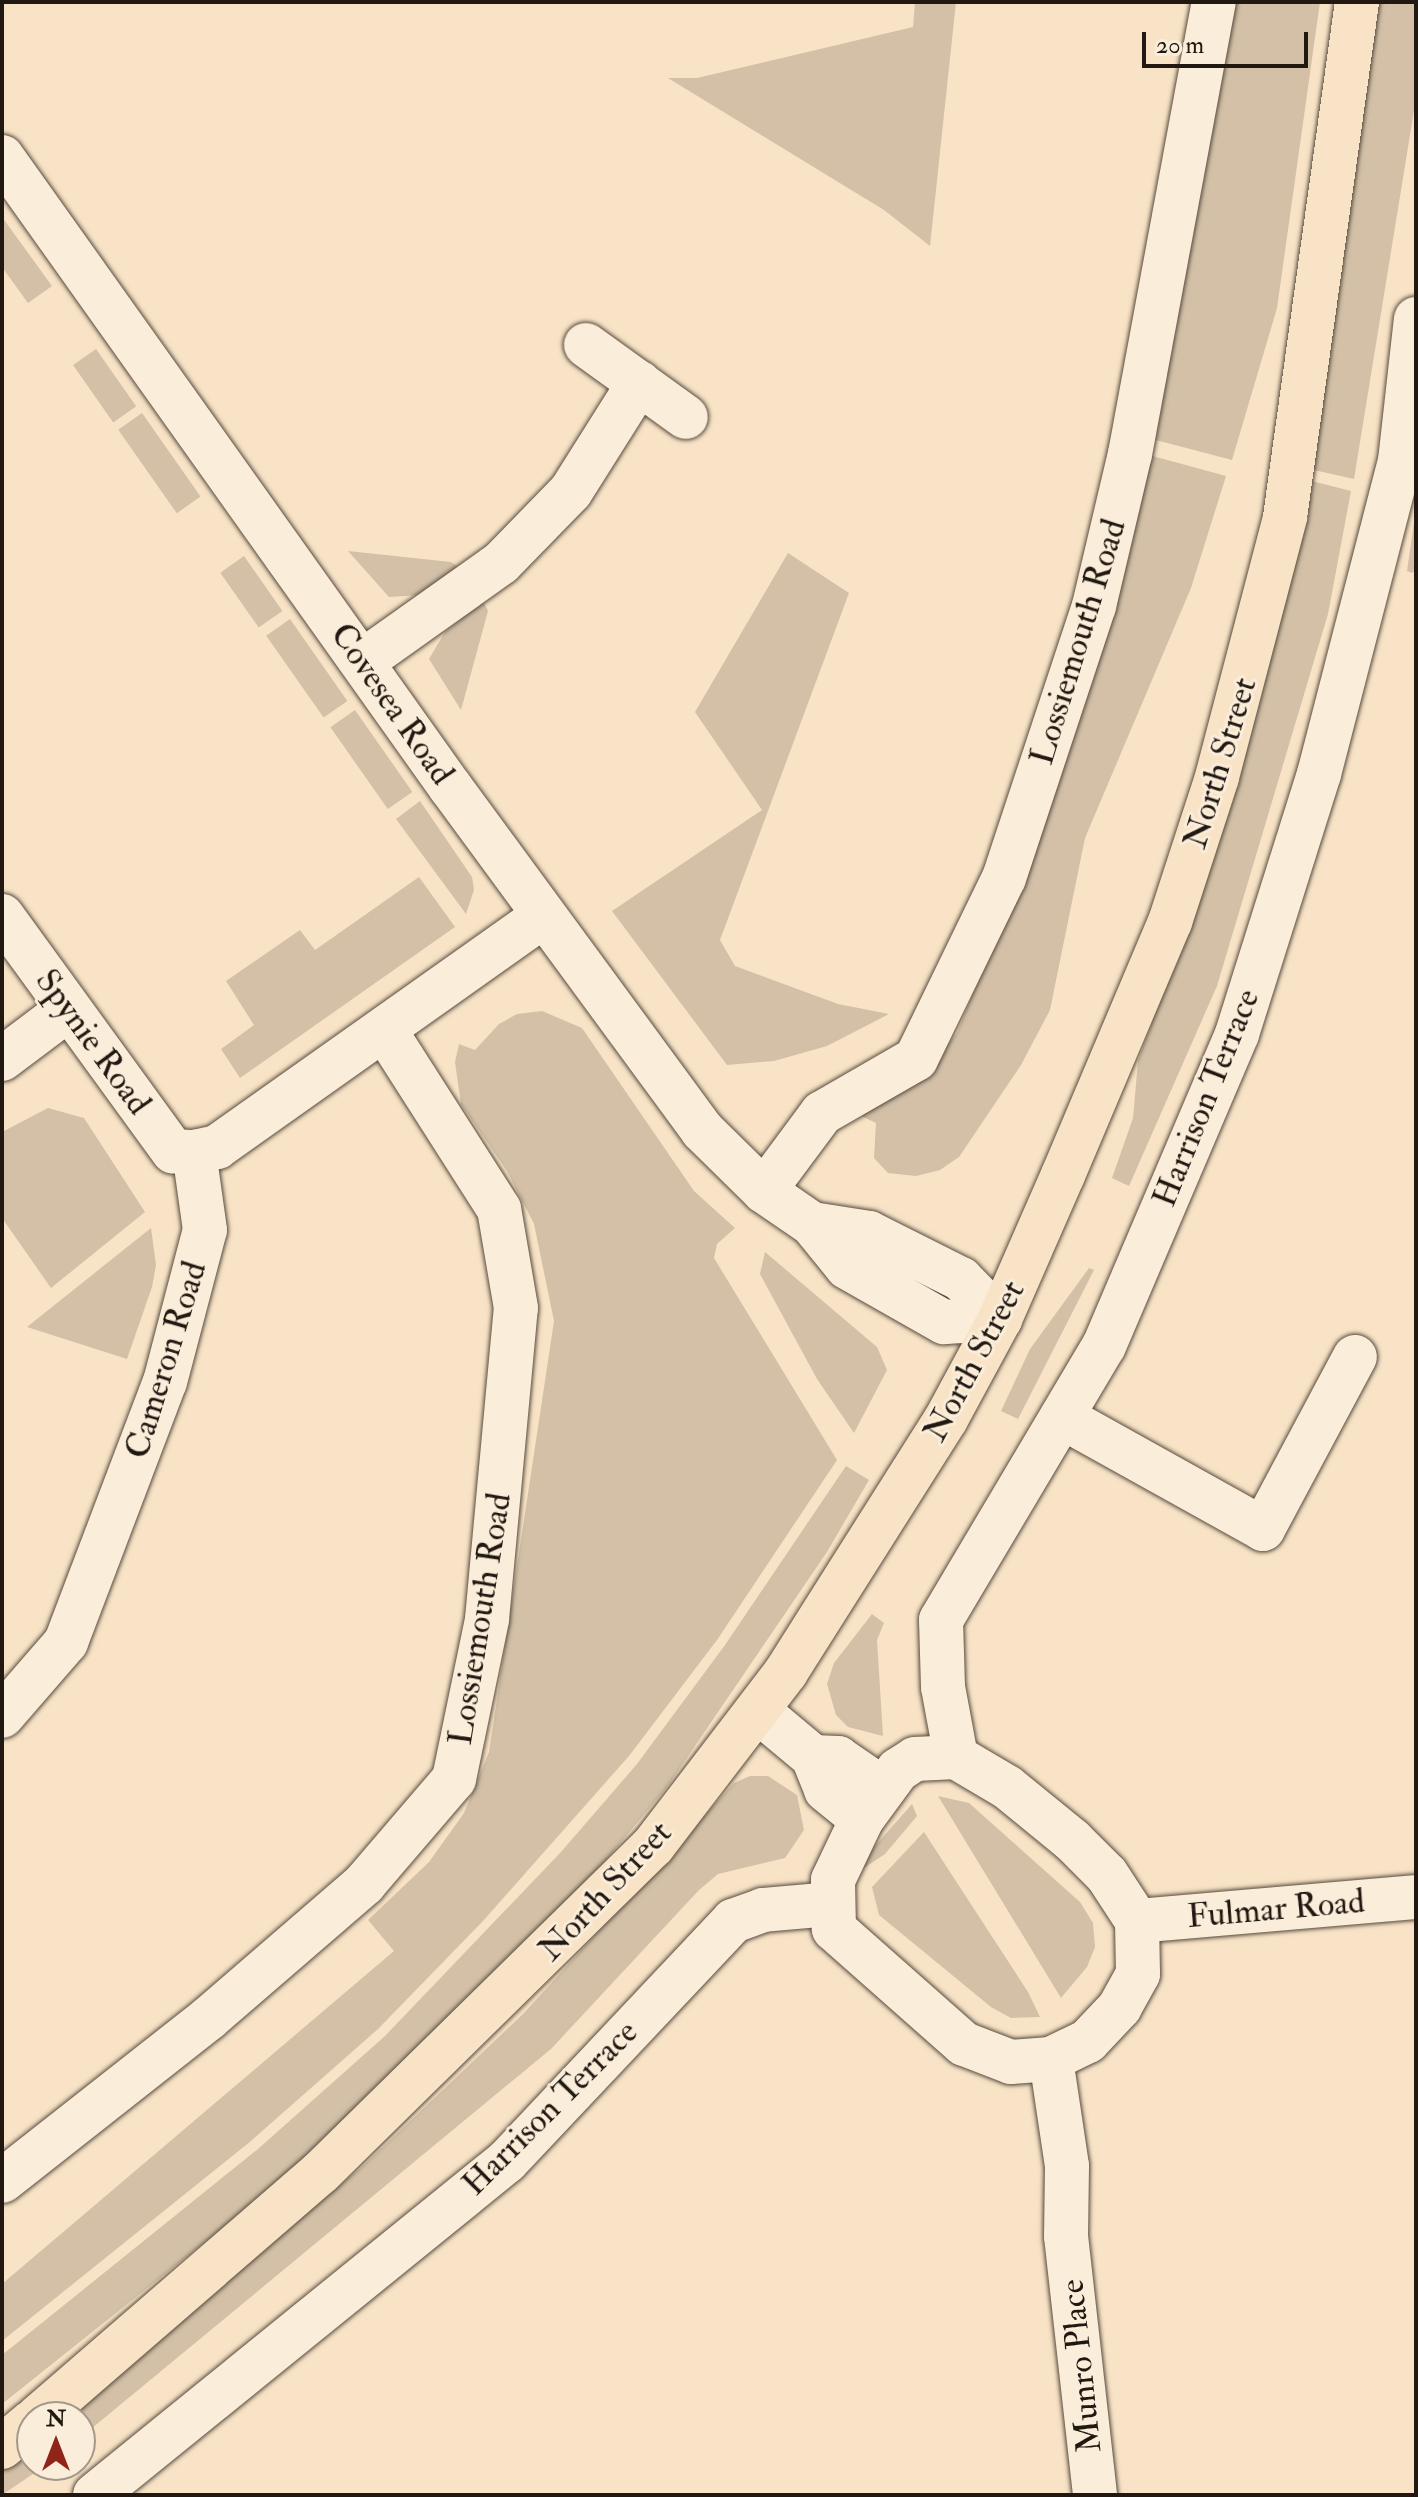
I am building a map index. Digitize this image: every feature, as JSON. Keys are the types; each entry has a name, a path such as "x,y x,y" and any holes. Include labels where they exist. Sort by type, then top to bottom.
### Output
{"main road":[{"name":"North Street","path":"56,2401 320,2173 508,1992 653,1846 758,1711 907,1483 1000,1319 1170,922 1250,664 1285,517 1357,2"}],"street":[{"name":"Lossiemouth Road","path":"764,1191 822,1113 916,1059 1004,878 1094,606 1130,454 1214,2"},
{"name":"Covesea Road","path":"2,157 543,916 702,1130 764,1191 812,1224 847,1267 944,1322 1000,1319"},
{"name":"Harrison Terrace","path":"956,1757 943,1687 941,1620 1104,1346 1237,1034 1319,774 1408,462 1416,319"},
{"path":"586,345 686,417"},
{"path":"363,661 501,563 571,491 639,383"},
{"name":"Spynie Road","path":"2,916 66,1011 173,1151 194,1152"},
{"path":"194,1152 217,1147 385,1031 543,916"},
{"path":"2,1059 66,1011"},
{"name":"Lossiemouth Road","path":"2,2181 209,2018 364,1884 454,1779 487,1619 516,1308 499,1209 385,1031"},
{"name":"Cameron Road","path":"2,1716 66,1642 165,1382 205,1230 194,1152"},
{"path":"1062,1417 1263,1529 1355,1357"},
{"path":"758,1711 813,1757 826,1790 872,1804"},
{"path":"956,1757 1007,1787 1072,1840 1107,1875 1137,1921 1138,1974 1120,2007 1088,2041 1036,2060 964,2044 856,1954 834,1929 831,1904 840,1857 872,1804 915,1759 956,1757"},
{"name":"Fulmar Road","path":"1137,1921 1416,1897"},
{"name":"Harrison Terrace","path":"95,2495 507,2161 710,1939 733,1921 763,1910 831,1904"},
{"name":"Munro Place","path":"1036,2060 1067,2166 1066,2236 1095,2495"}],"shaded area":[{"path":"915,2 956,2 930,246 884,210 668,78 697,78 913,27"},
{"path":"1226,2 1320,2 1277,308 1232,460 1152,439"},
{"path":"1376,2 1416,2 1416,98 1354,479 1305,468"},
{"path":"2,217 52,286 28,303 2,267"},
{"path":"96,349 136,406 113,422 73,365"},
{"path":"142,413 201,497 177,513 118,430"},
{"path":"1149,455 1226,476 1191,588 1085,838 1050,1010 1021,1065 959,1157 940,1170 916,1176 888,1173 874,1158 876,1123 859,1115 931,1066 957,1033 1017,884"},
{"path":"1304,479 1351,491 1328,614 1217,986 1129,1186 1112,1178 1133,1118 1138,1061 1172,967"},
{"path":"1416,509 1416,570 1412,573 1407,571"},
{"path":"348,551 451,562 460,568 420,595 389,597"},
{"path":"788,553 849,593 720,940 735,966 838,1004 889,1014 827,1046 774,1061 727,1065 612,911 762,810 695,712"},
{"path":"244,556 282,611 259,628 220,573"},
{"path":"483,601 488,611 461,710 429,659 445,632"},
{"path":"290,619 347,701 324,718 266,636"},
{"path":"355,710 412,792 388,809 330,727"},
{"path":"420,801 472,877 474,890 466,914 396,819"},
{"path":"419,877 455,927 240,1078 221,1049 254,1025 226,981 300,930 315,950"},
{"path":"542,1011 582,1028 694,1191 735,1228 717,1244 714,1258 837,1460 717,1640 629,1756 483,1921 378,2029 251,2141 2,2341 2,2284 394,1951 368,1920 429,1862 464,1813 489,1752 554,1321 534,1224 507,1171 461,1104 455,1062 459,1044 475,1050 499,1024 517,1014"},
{"path":"48,1108 84,1118 145,1212 51,1288 2,1218 2,1132"},
{"path":"151,1228 156,1265 152,1287 127,1359 27,1327"},
{"path":"765,1252 877,1347 887,1370 854,1433 817,1379 760,1274"},
{"path":"1089,1268 1094,1270 1018,1419 1001,1411 1030,1349"},
{"path":"846,1466 869,1480 827,1552 667,1787 591,1878 284,2179 2,2404 2,2355 258,2149 385,2036 561,1852 637,1764 725,1645"},
{"path":"872,1614 884,1623 877,1640 883,1736 848,1727 836,1715 827,1684 834,1663"},
{"path":"750,1776 768,1776 797,1795 804,1830 785,1858 718,1874 699,1890 551,2049 96,2425 96,2401 74,2401 362,2167 524,2013 734,1783"},
{"path":"938,1796 969,1803 1080,1902 1093,1923 1095,1947 1087,1967 1061,1998"},
{"path":"912,1804 917,1816 885,1854 861,1870 867,1855"},
{"path":"924,1832 1028,1992 1040,2017 1011,2018 991,2007 879,1915 872,1887"},
{"path":"16,2448 16,2481 23,2481 2,2495 2,2459"}]}
